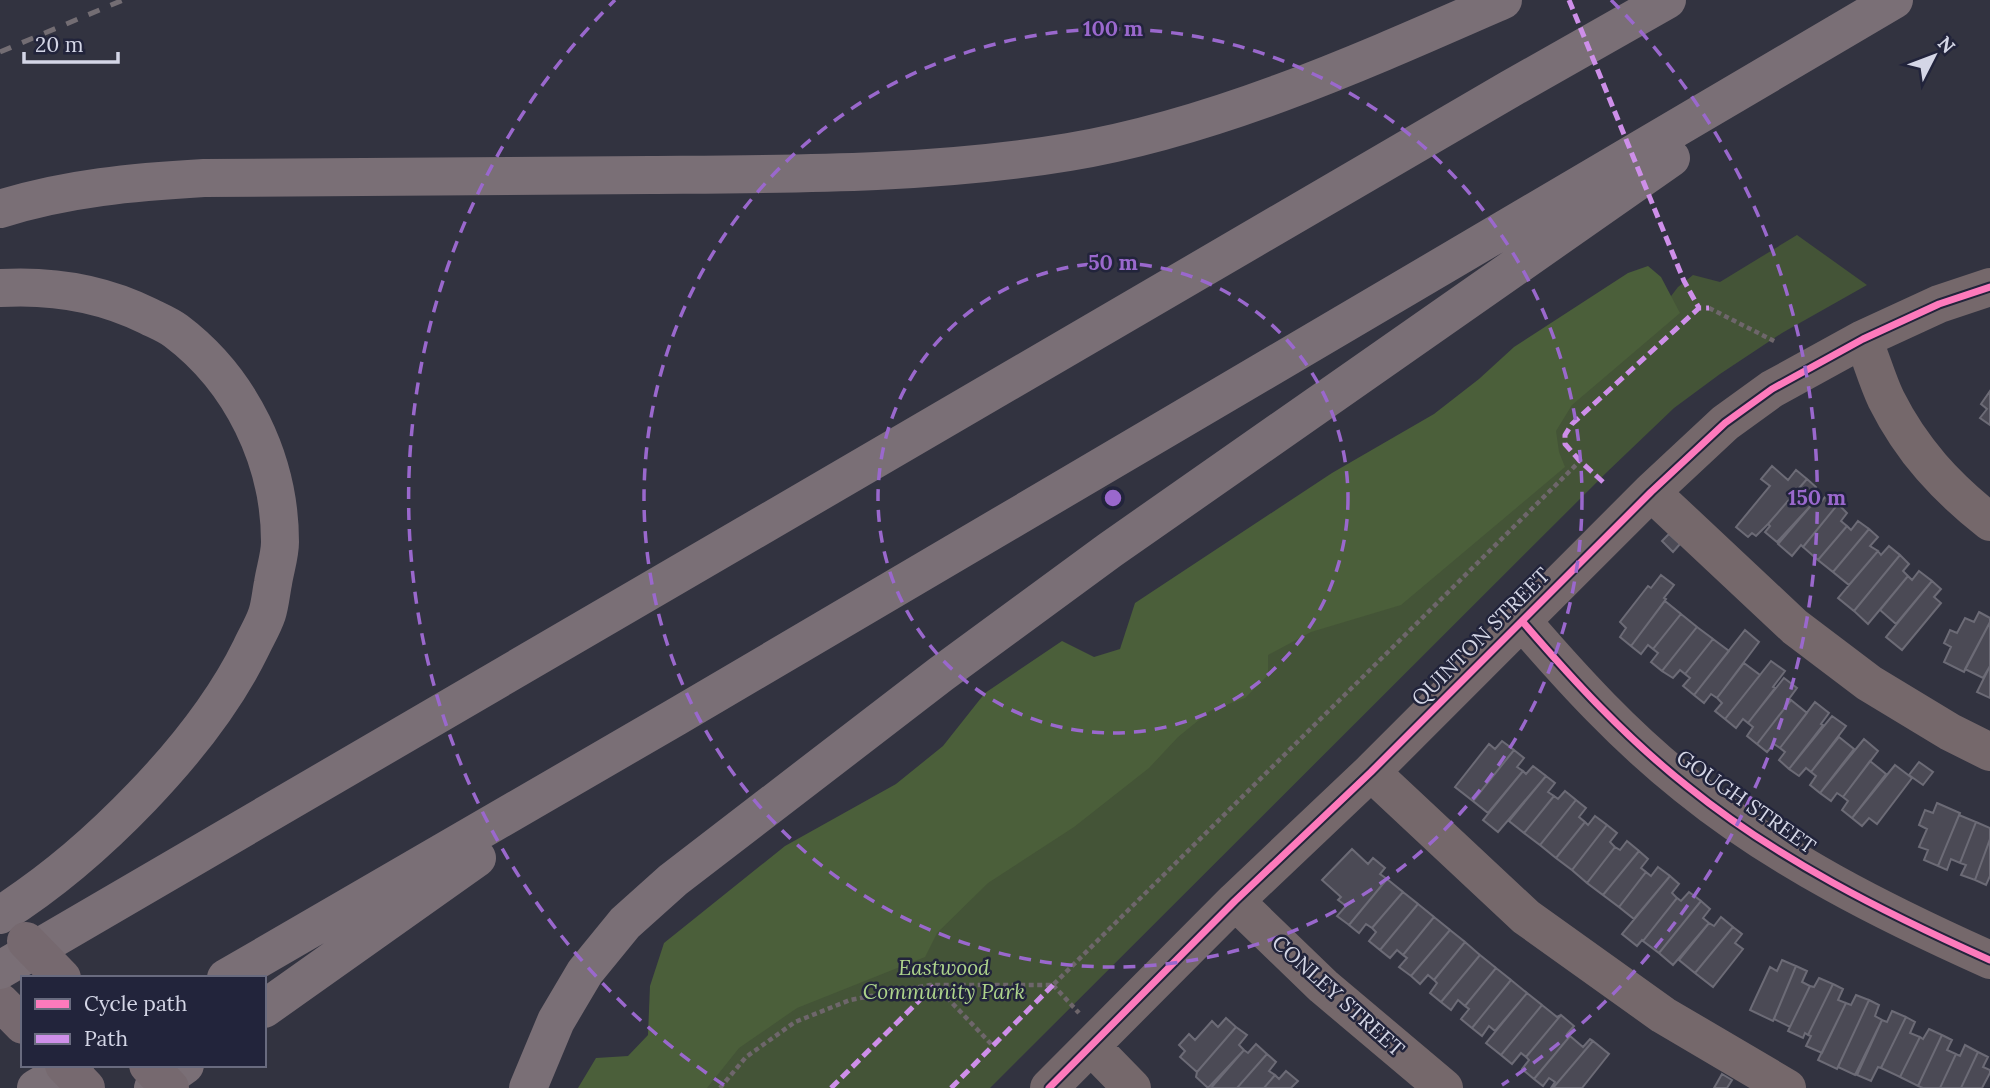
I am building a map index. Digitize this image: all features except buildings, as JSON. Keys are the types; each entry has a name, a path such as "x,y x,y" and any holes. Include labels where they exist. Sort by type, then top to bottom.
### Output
{"highway":[{"path":"0,209 43,196 118,183 204,177 752,174 952,167 1071,151 1158,131 1257,101 1388,50 1503,0"},
{"path":"0,970 1667,0"},
{"path":"229,976 676,717 1896,0"},
{"path":"528,1088 556,1021 585,972 625,923 673,880 941,674 1110,550 1259,443 1896,0"},
{"path":"0,288 64,289 121,303 175,329 218,368 246,409 272,473 280,543 267,614 241,668 201,729 142,795 83,853 24,900 0,915"},
{"path":"266,1008 676,717"},
{"path":"36,1088 72,1067"},
{"path":"153,1088 182,1067"}],"main road":[{"path":"0,915 60,976"},
{"path":"0,1002 21,1022"},
{"path":"66,1067 86,1088"},
{"path":"150,1067 170,1088"}],"street":[{"name":"QUINTON STREET","path":"1049,1088 1087,1032 1235,901 1371,772 1651,492 1725,423 1772,389 1863,339 1939,304 1990,287"},
{"path":"1863,339 1885,398 1930,467 1955,495 1990,522"},
{"path":"1651,492 1795,627 1869,683 1950,732 1990,752"},
{"name":"GOUGH STREET","path":"1522,621 1579,686 1638,744 1688,787 1751,832 1833,882 1990,960"},
{"path":"1371,772 1526,917 1663,1014 1787,1088"},
{"name":"CONLEY STREET","path":"1235,901 1323,986 1444,1088"},
{"path":"1087,1032 1132,1088"}],"path":[{"path":"1709,308 1776,342"},
{"path":"720,1088 747,1057 795,1022 850,1000 934,985 1053,985 1580,461"},
{"path":"934,985 993,1046"},
{"path":"1053,985 1087,1032"}],"green space":[{"name":"Eastwood Community Park","path":"1797,235 1867,285 1782,333 1674,408 990,1088 662,1088 1646,329 1678,287 1693,275 1720,282"},
{"path":"1648,266 1661,277 1680,313 1572,405 1556,431 1559,452 1565,467 1401,605 1311,632 1268,655 1268,675 1245,698 1210,711 1178,737 1149,768 1074,827 988,883 937,933 925,957 797,1008 739,1048 707,1088 578,1088 596,1058 628,1056 648,1035 650,986 664,943 785,846 896,784 943,746 985,693 1062,641 1094,657 1120,649 1135,603 1332,473 1434,414 1514,347 1628,273"}],"railway":[{"path":"0,52 123,0"}],"marked path":[{"path":"1569,0 1684,281 1699,308"},
{"path":"1603,482 1565,444 1565,435 1572,424 1699,308 1709,308"},
{"path":"831,1088 935,985"},
{"path":"951,1088 1053,985"}],"cycle path":[{"path":"1049,1088 1235,901 1371,772 1651,492 1725,423 1772,389 1863,339 1939,304 1990,287"},
{"path":"1522,621 1621,728 1664,767 1722,813 1833,883 1990,960"}]}
